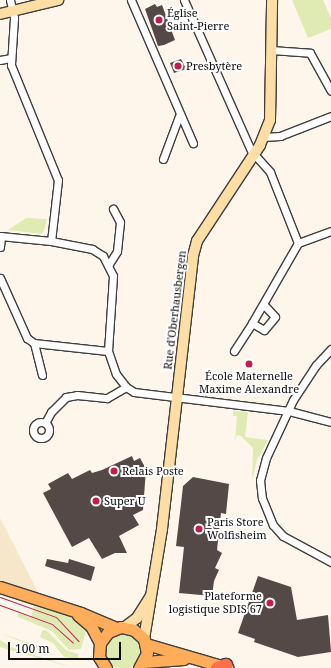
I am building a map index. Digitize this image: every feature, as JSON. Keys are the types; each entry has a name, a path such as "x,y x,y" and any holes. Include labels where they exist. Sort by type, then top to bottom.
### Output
{"main road":[{"path":"0,14 31,3 58,0"},
{"name":"Rue d'Oberhausbergen","path":"145,642 197,241 254,154 270,120 272,0"},
{"path":"0,587 134,630 145,642 159,650 193,656 221,667"},
{"name":"Rue d'Oberhausbergen","path":"121,627 137,618 151,595"},
{"path":"69,609 91,626 100,643 100,657 105,667"},
{"path":"100,643 108,632 121,627"},
{"path":"145,642 142,665 184,659 221,667"}],"street":[{"path":"10,0 14,10 10,58 19,88 58,180 51,241"},
{"path":"131,0 179,116 193,143"},
{"path":"184,0 254,154 270,172 298,243"},
{"path":"271,50 310,53 331,91"},
{"path":"0,60 10,58"},
{"path":"163,159 179,116"},
{"path":"263,137 280,136 331,116"},
{"path":"109,264 117,251 120,222 113,209"},
{"path":"234,351 264,305 298,243 331,231"},
{"path":"0,247 1,236 51,241 92,249 109,264 113,276 108,351 116,374 126,387 134,392 289,411 331,422"},
{"path":"0,279 27,338 34,343 108,351"},
{"path":"252,323 264,330 275,317 264,305"},
{"path":"34,343 42,375"},
{"path":"331,349 316,365 293,400 266,458 260,480 262,498 272,525 283,536 331,562"},
{"path":"45,423 51,412 66,398 77,395 107,398 126,387"}],"shaded area":[{"path":"0,518 38,592 37,594 0,583"}],"green space":[{"path":"292,0 323,0 331,18 331,29 308,38"},
{"path":"26,218 47,219 44,231 41,234 8,230"},
{"path":"233,411 248,412 245,437 268,440 257,460 252,481 253,448 241,436 237,435 235,441 237,416 233,416"},
{"path":"23,598 77,618 87,627 81,649 69,650 52,631 18,617 18,613 31,617 34,606 21,602"},
{"path":"46,630 66,650 78,654 79,659 64,657 53,643 40,637 42,631"},
{"path":"0,633 44,648 53,655 44,654 37,648"},
{"path":"127,633 136,638 140,644 140,658 136,664 127,669 119,669 110,664 106,658 105,647 110,638 116,634"},
{"path":"0,640 11,647 74,668 0,647"}],"building":[{"name":"Église Saint-Pierre","path":"155,4 157,7 162,5 175,40 158,46 145,9"},
{"name":"Presbytère","path":"181,59 186,69 174,73 170,63"},
{"name":"Super U","path":"132,456 134,461 140,458 146,469 143,510 133,515 139,525 119,536 127,553 115,553 102,559 89,538 72,547 43,493 51,489 48,484 68,473 72,479 90,470 92,473 102,470"},
{"name":"Paris Store Wolfisheim","path":"193,477 229,484 226,514 221,513 217,550 222,553 215,568 219,570 214,581 212,596 179,593 184,547 176,546 183,486"},
{"path":"47,559 68,563 69,559 95,567 91,581 45,566"},
{"name":"Plateforme logistique SDIS 67","path":"258,576 291,587 297,620 328,615 331,652 298,657 254,642 255,639 238,633"}],"tram line":[{"path":"0,597 56,617 78,641"},
{"path":"0,605 52,624 73,643"}],"place":[{"name":"Église Saint-Pierre","path":"159,20"},
{"name":"Presbytère","path":"178,66"},
{"name":"École Maternelle Maxime Alexandre","path":"249,364"},
{"name":"Relais Poste","path":"114,471"},
{"name":"Super U","path":"96,501"},
{"name":"Paris Store Wolfisheim","path":"199,529"},
{"name":"Plateforme logistique SDIS 67","path":"270,603"}]}
